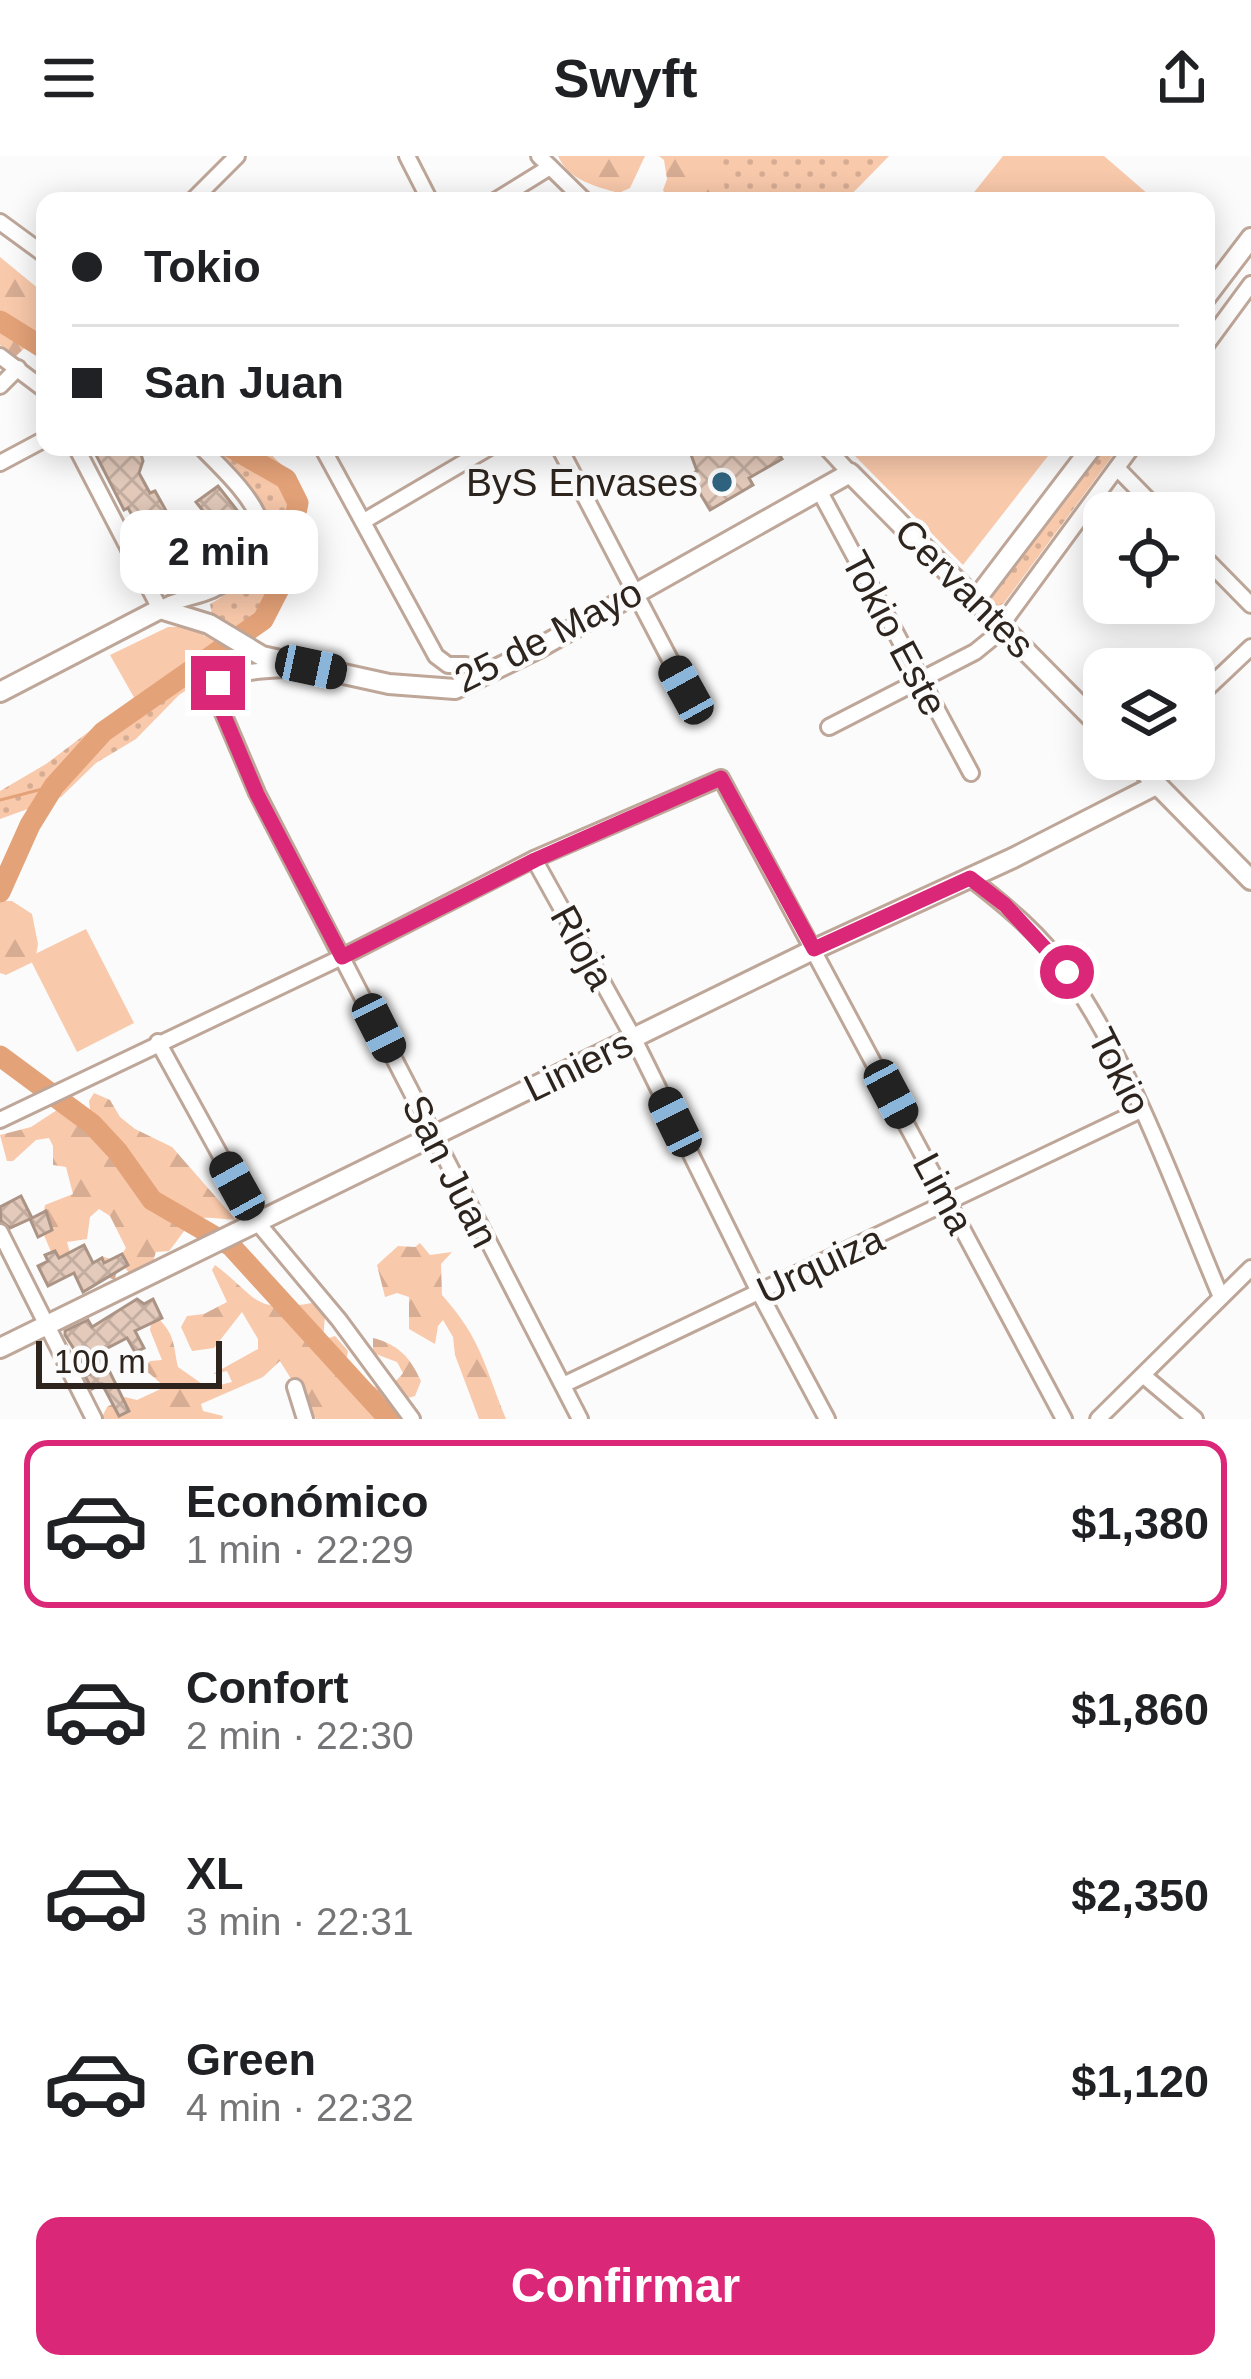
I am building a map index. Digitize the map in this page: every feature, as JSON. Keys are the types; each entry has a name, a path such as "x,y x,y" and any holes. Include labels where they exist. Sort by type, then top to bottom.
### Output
{"street":[{"path":"201,192 237,156"},
{"path":"407,156 425,192"},
{"path":"506,192 544,161 576,192"},
{"path":"0,222 36,248"},
{"path":"1215,285 1251,238"},
{"path":"1215,332 1251,284"},
{"path":"1238,300 1251,312"},
{"path":"0,356 36,383"},
{"path":"0,386 18,368"},
{"path":"0,463 36,444"},
{"path":"81,456 160,609"},
{"path":"0,692 175,600 216,589 248,568 262,538 262,522 249,495 210,456"},
{"path":"327,456 436,656 448,665 466,665"},
{"path":"364,521 475,456"},
{"path":"564,456 686,690"},
{"name":"Cervantes","path":"834,456 1083,708"},
{"path":"976,598 1085,456"},
{"path":"830,727 983,646 1126,456"},
{"path":"1117,468 1140,492"},
{"name":"25 de Mayo","path":"160,609 209,624 252,651 389,684 455,689 537,650 850,473"},
{"name":"Tokio Este","path":"820,492 971,773"},
{"path":"1215,568 1251,605"},
{"path":"1215,680 1251,647"},
{"name":"San Juan","path":"311,667 228,677 214,692 257,794 580,1419"},
{"name":"Lima","path":"535,860 721,778 1064,1419"},
{"path":"1152,780 1251,880"},
{"name":"Liniers","path":"0,1348 1156,784"},
{"path":"4,1119 535,860"},
{"name":"Rioja","path":"535,860 633,1037 827,1419"},
{"name":"Tokio","path":"970,878 1005,905 1067,972 1142,1110 1221,1298"},
{"path":"158,1042 250,1225 339,1320 412,1418"},
{"name":"Urquiza","path":"562,1385 1142,1110"},
{"path":"0,1232 94,1419"},
{"path":"1098,1419 1251,1268"},
{"path":"1144,1376 1195,1419"},
{"path":"295,1387 305,1419"}],"green space":[{"path":"558,156 645,156 630,188 621,192 592,185"},
{"path":"659,156 726,156 722,164 725,192 664,192 664,160"},
{"path":"668,156 889,156 854,192 671,192"},
{"path":"1003,156 1104,156 1146,192 974,192"},
{"path":"0,257 36,287 36,337 16,356 0,345"},
{"path":"222,456 273,456 298,482 305,512 286,590 257,636 243,654 179,695 136,739 96,763 61,797 0,819 0,791 46,764 198,649 213,620 210,604 256,568 266,549 267,530 262,510"},
{"path":"855,456 1048,456 963,565"},
{"path":"1094,456 1112,456 1004,603 997,608 989,603"},
{"path":"205,626 204,640 192,663 172,681 136,701 110,655 168,627"},
{"path":"0,901 12,901 32,914 38,944 35,961 6,975 0,973"},
{"path":"86,929 134,1023 77,1052 29,957"},
{"path":"94,1093 110,1100 135,1129 172,1147 236,1220 195,1220 169,1251 156,1252 153,1261 130,1274 122,1264 115,1280 107,1277 101,1256 117,1261 126,1248 110,1216 99,1209 90,1217 87,1239 67,1242 74,1267 57,1266 41,1228 45,1205 73,1194 66,1167 53,1165 49,1138 36,1140 7,1161 0,1135 31,1127 57,1110 74,1118 90,1109"},
{"path":"420,1243 430,1255 452,1252 441,1264 442,1295 474,1340 506,1419 479,1419 443,1320 435,1344 409,1329 409,1297 397,1293 385,1297 377,1265 398,1246"},
{"path":"215,1265 266,1304 312,1303 325,1316 323,1340 335,1336 348,1351 345,1368 375,1387 403,1373 397,1362 373,1353 373,1338 397,1348 421,1381 415,1396 391,1403 386,1411 391,1419 316,1419 280,1361 263,1377 201,1404 203,1411 222,1419 101,1419 107,1407 125,1397 137,1400 165,1387 144,1369 150,1361 162,1360 150,1330 152,1319 157,1317 171,1335 178,1367 208,1388 232,1382 227,1371 213,1374 258,1349 258,1339 242,1312 214,1348 192,1351 181,1327 187,1316 204,1314 227,1302 212,1270"}],"building":[{"path":"97,456 142,456 139,473 150,493 155,491 191,544 197,541 203,552 169,571 137,515 124,510"},
{"name":"ByS Envases","path":"691,456 782,459 749,478 753,485 710,510 689,475 697,471"},
{"path":"218,486 240,514 218,530 196,502"},
{"path":"21,1196 32,1218 46,1211 52,1230 38,1237 30,1219 10,1228 1,1221 0,1207"},
{"path":"84,1245 93,1263 122,1254 128,1265 83,1292 74,1273 48,1286 38,1266 48,1261 45,1255 55,1251 59,1258"},
{"path":"137,1299 144,1304 153,1299 162,1318 135,1331 144,1348 135,1352 127,1338 100,1352 129,1411 119,1416 102,1384 92,1389 85,1376 90,1374 65,1331 88,1320 92,1327"}],"waterway":[{"path":"0,321 36,343"},
{"path":"0,892 30,825 54,786 103,732 263,620 282,583 298,503 286,479 246,456"},
{"path":"0,800 54,786"},
{"path":"0,1056 92,1124 152,1200 231,1246 389,1419"}],"place":[{"name":"ByS Envases","path":"722,482"}],"route":[{"path":"218,683 214,692 257,794 342,957 535,860 721,778 814,949 970,878 1005,905 1067,972"}]}
